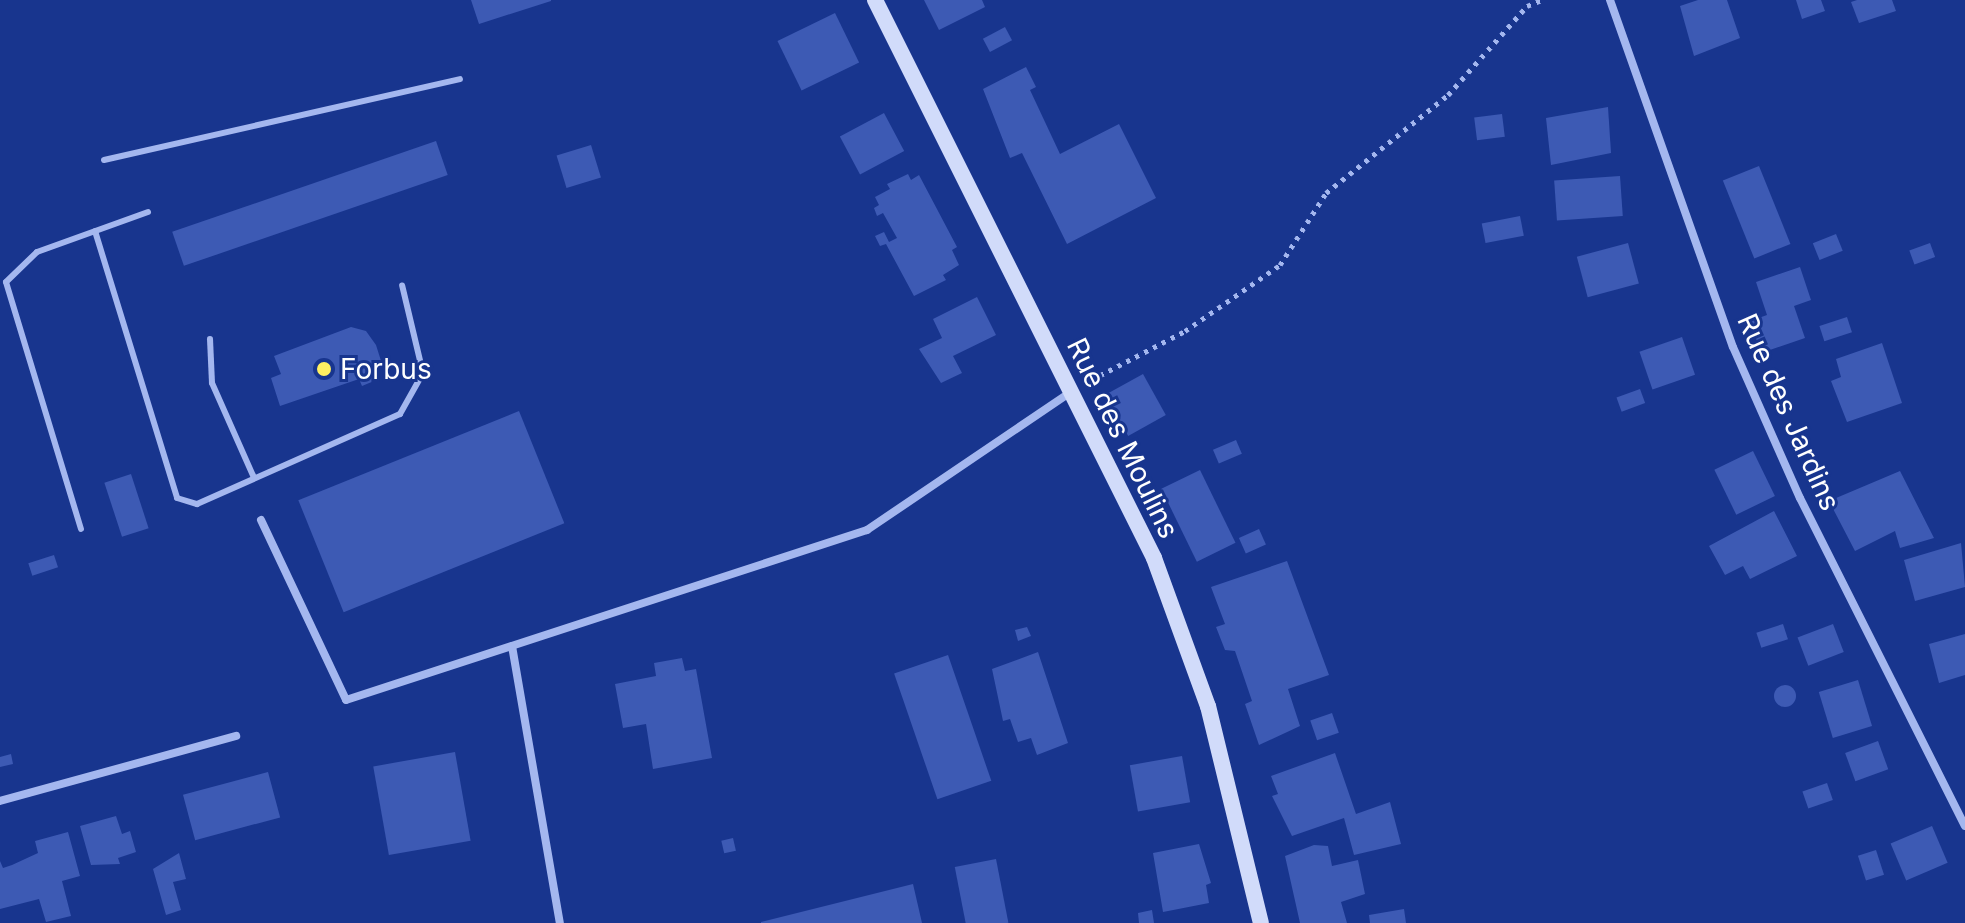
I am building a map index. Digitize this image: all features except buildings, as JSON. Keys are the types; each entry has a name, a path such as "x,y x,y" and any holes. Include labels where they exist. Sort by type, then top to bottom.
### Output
{"main road":[{"name":"Rue des Moulins","path":"875,0 1072,390 1181,627 1228,774 1261,923"}],"street":[{"name":"Rue des Jardins","path":"1610,0 1733,347 1800,498 1965,826"},
{"path":"261,520 346,700 867,530 1072,390"},
{"path":"512,646 560,923"},
{"path":"0,801 236,736"}],"lane":[{"path":"104,160 460,79"},
{"path":"81,529 6,282 37,252 148,212"},
{"path":"95,231 177,498 197,504 400,414 423,373 402,285"},
{"path":"210,339 212,383 254,478"}],"path":[{"path":"1072,390 1249,290 1280,265 1326,193 1448,95 1527,6 1542,0"}],"place":[{"name":"Forbus","path":"324,369"}]}
